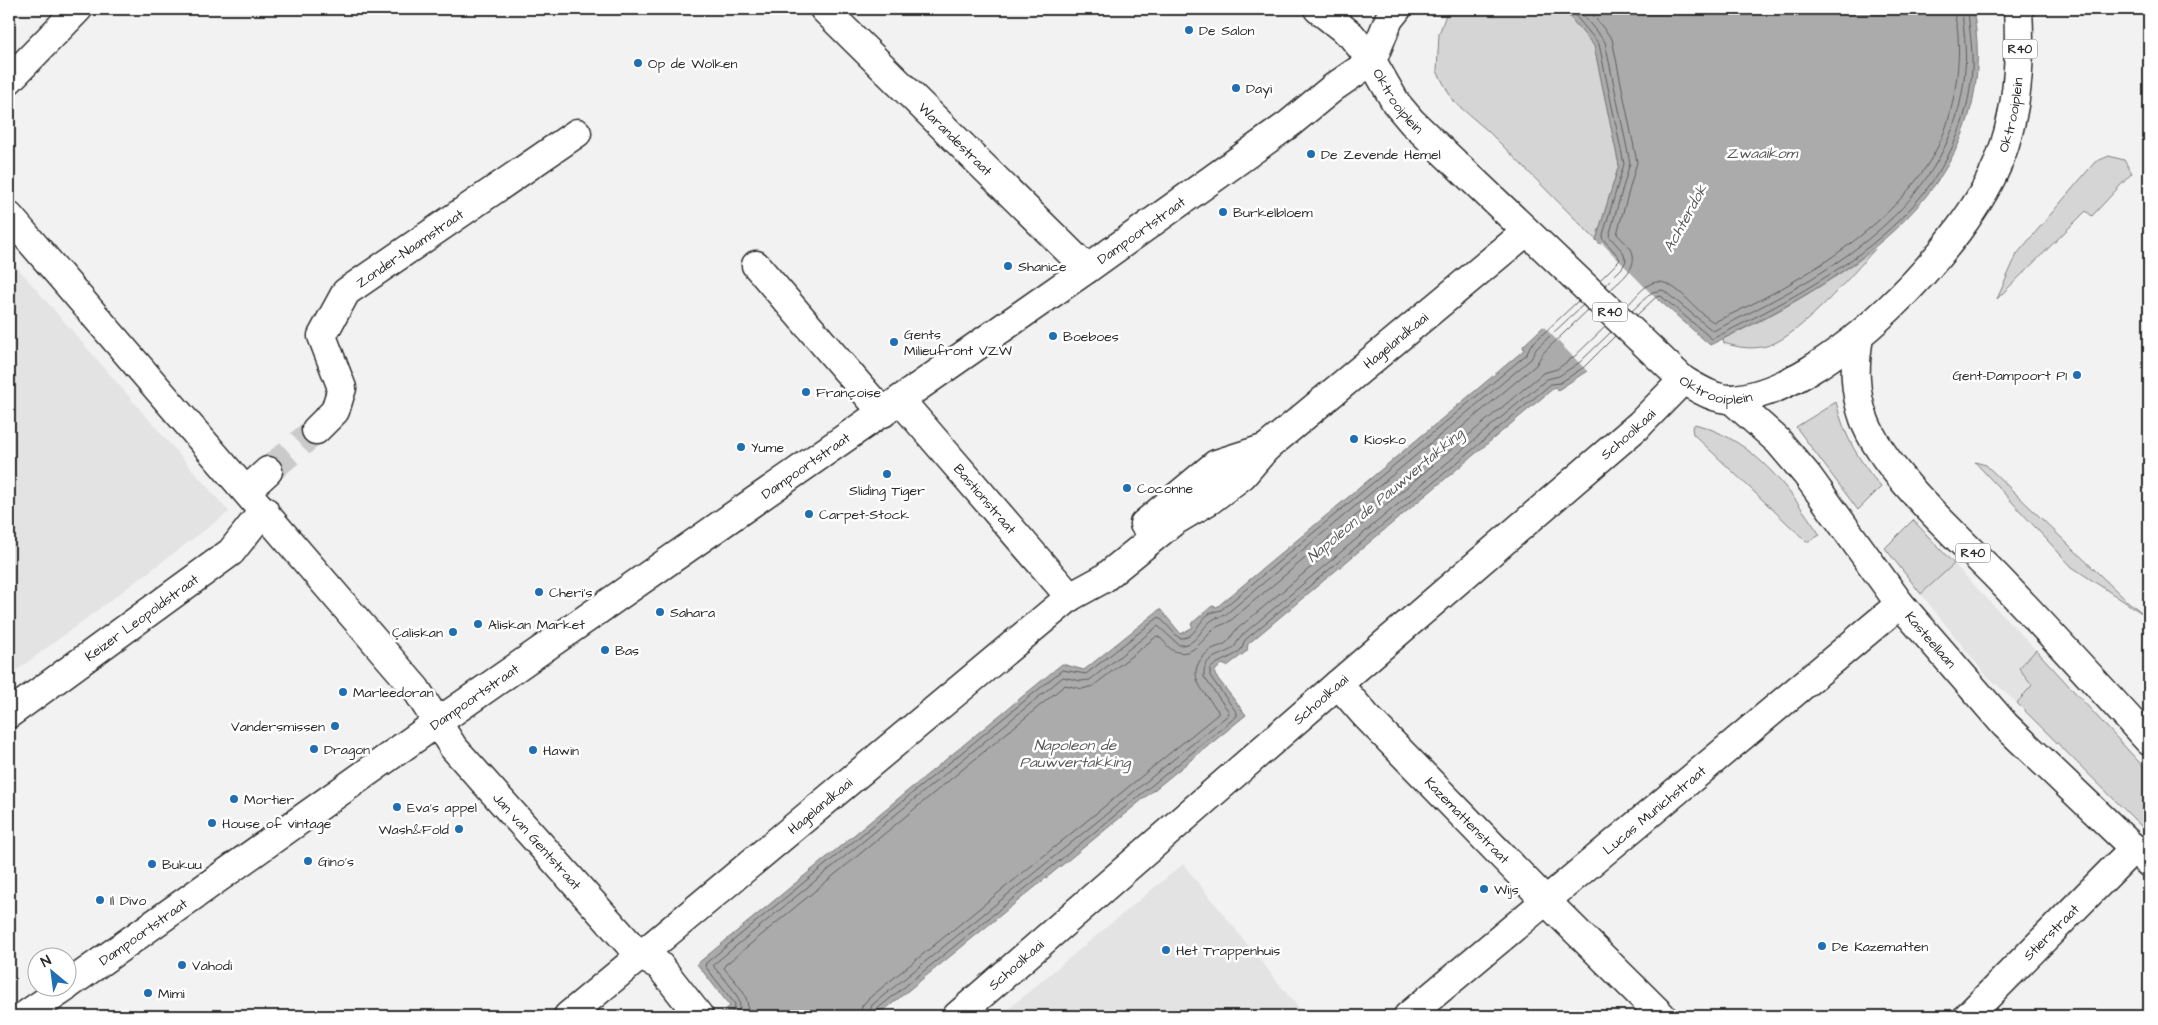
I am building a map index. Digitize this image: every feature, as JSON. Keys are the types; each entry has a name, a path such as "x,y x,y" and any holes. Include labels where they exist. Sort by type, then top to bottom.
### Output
{"street":[{"path":"9,80 78,9"},
{"name":"Warandestraat","path":"824,9 1087,269"},
{"path":"1318,9 1351,35 1372,61"},
{"name":"Oktrooiplein","path":"1397,9 1389,19 1372,61 1396,103 1412,122 1649,350 1683,380 1705,392 1731,399 1764,392 1791,381 1859,337 1957,235 1981,200 2000,158 2011,122 2020,60 2018,9"},
{"name":"Dampoortstraat","path":"78,977 438,722 892,407 1087,269 1289,124 1334,87 1372,61"},
{"name":"Zonder-Naamstraat","path":"316,430 335,411 342,388 322,336 346,292 578,132"},
{"path":"9,216 416,689 438,722"},
{"name":"Hagelandkaai","path":"568,1016 1070,597 1103,579 1173,522 1210,500 1243,475 1266,448 1526,232"},
{"path":"756,265 892,407"},
{"name":"R40","path":"1859,337 1855,360 1855,386 1864,420 1879,449 1912,489 2022,603 2149,741"},
{"name":"Schoolkaai","path":"957,1016 1640,424 1683,380"},
{"name":"Kasteellaan","path":"1731,399 1778,441 1807,475 1900,604 2005,725 2142,856"},
{"name":"Bastionstraat","path":"892,407 1070,597"},
{"path":"255,500 268,471"},
{"name":"Keizer Leopoldstraat","path":"9,714 231,552 255,500"},
{"name":"Lucas Munichstraat","path":"1408,1016 1900,604"},
{"name":"Kazemattenstraat","path":"1338,684 1546,902 1662,1016"},
{"name":"Jan van Gentstraat","path":"438,722 453,747 640,956 659,965 699,1016"},
{"name":"Stierstraat","path":"1968,1016 2142,856"},
{"name":"Dampoortstraat","path":"24,1016 49,998"}],"shaded area":[{"path":"1448,9 1563,9 1594,45 1619,165 1596,240 1488,131 1453,101 1437,71 1439,34"},
{"path":"2109,156 2124,160 2132,173 2092,216 2086,211 1997,299 2017,254 2095,162"},
{"path":"1875,249 1811,317 1782,339 1758,348 1724,343 1723,339 1801,298"},
{"path":"9,258 229,512 9,676"},
{"path":"1836,402 1843,426 1853,448 1881,487 1858,510 1796,427"},
{"path":"1695,424 1716,431 1752,453 1782,483 1820,535 1807,542 1693,434 1692,428"},
{"path":"1975,462 1986,465 2126,600 2149,618 2072,567"},
{"path":"1913,520 1954,564 1921,594 1885,548"},
{"path":"1954,564 2036,650 2019,668 2032,685 2017,703 1985,674 1921,594"},
{"path":"2036,650 2149,773 2149,834 2017,703 2032,685 2019,668"},
{"name":"Het Trappenhuis","path":"1183,864 1305,1016 1000,1016 1038,984"}],"water":[{"path":"1563,9 1973,9 1977,72 1965,128 1940,177 1905,219 1862,257 1814,290 1710,345 1659,300 1587,371 1558,390 1555,387 1248,644 1247,651 1227,666 1222,664 1215,671 1215,675 1246,715 877,1016 718,1016 730,1006 697,964 1062,664 1084,670 1160,609 1181,634 1193,627 1191,624 1212,606 1217,607 1524,350 1523,346 1615,259 1596,240 1619,165 1594,46"}],"pier":[{"path":"1602,243 1673,316 1659,304 1589,373 1542,325 1612,259 1599,246"}],"tunnel":[{"path":"268,471 316,430"}],"place":[{"name":"De Salon","path":"1189,30"},
{"name":"Op de Wolken","path":"638,63"},
{"name":"Dayi","path":"1236,88"},
{"name":"De Zevende Hemel","path":"1311,154"},
{"name":"Burkelbloem","path":"1223,212"},
{"name":"Shanice","path":"1008,266"},
{"name":"Boeboes","path":"1053,336"},
{"name":"Gents Milieufront VZW","path":"894,342"},
{"name":"Gent-Dampoort P1","path":"2077,375"},
{"name":"Françoise","path":"806,392"},
{"name":"Kiosko","path":"1354,439"},
{"name":"Yume","path":"741,447"},
{"name":"Sliding Tiger","path":"887,474"},
{"name":"Coconne","path":"1127,488"},
{"name":"Carpet-Stock","path":"809,514"},
{"name":"Cheri's","path":"539,592"},
{"name":"Sahara","path":"660,612"},
{"name":"Aliskan Market","path":"478,624"},
{"name":"Çaliskan","path":"453,632"},
{"name":"Bas","path":"605,650"},
{"name":"Marleedoran","path":"343,692"},
{"name":"Vandersmissen","path":"335,726"},
{"name":"Dragon","path":"314,749"},
{"name":"Hawin","path":"533,750"},
{"name":"Mortier","path":"234,799"},
{"name":"Eva's appel","path":"397,807"},
{"name":"House of vintage","path":"212,823"},
{"name":"Wash&Fold","path":"459,829"},
{"name":"Gino's","path":"308,861"},
{"name":"Bukuu","path":"152,864"},
{"name":"Wijs","path":"1484,889"},
{"name":"Il Divo","path":"100,900"},
{"name":"De Kazematten","path":"1822,946"},
{"name":"Het Trappenhuis","path":"1166,950"},
{"name":"Vahodi","path":"182,965"},
{"name":"Mimi","path":"148,993"}],"water label":[{"name":"Zwaaikom","path":"1762,153"},
{"name":"Achterdok","path":"1685,218"},
{"name":"Napoleon de Pauwvertakking","path":"1385,495"},
{"name":"Napoleon de Pauwvertakking","path":"1075,754"}]}
